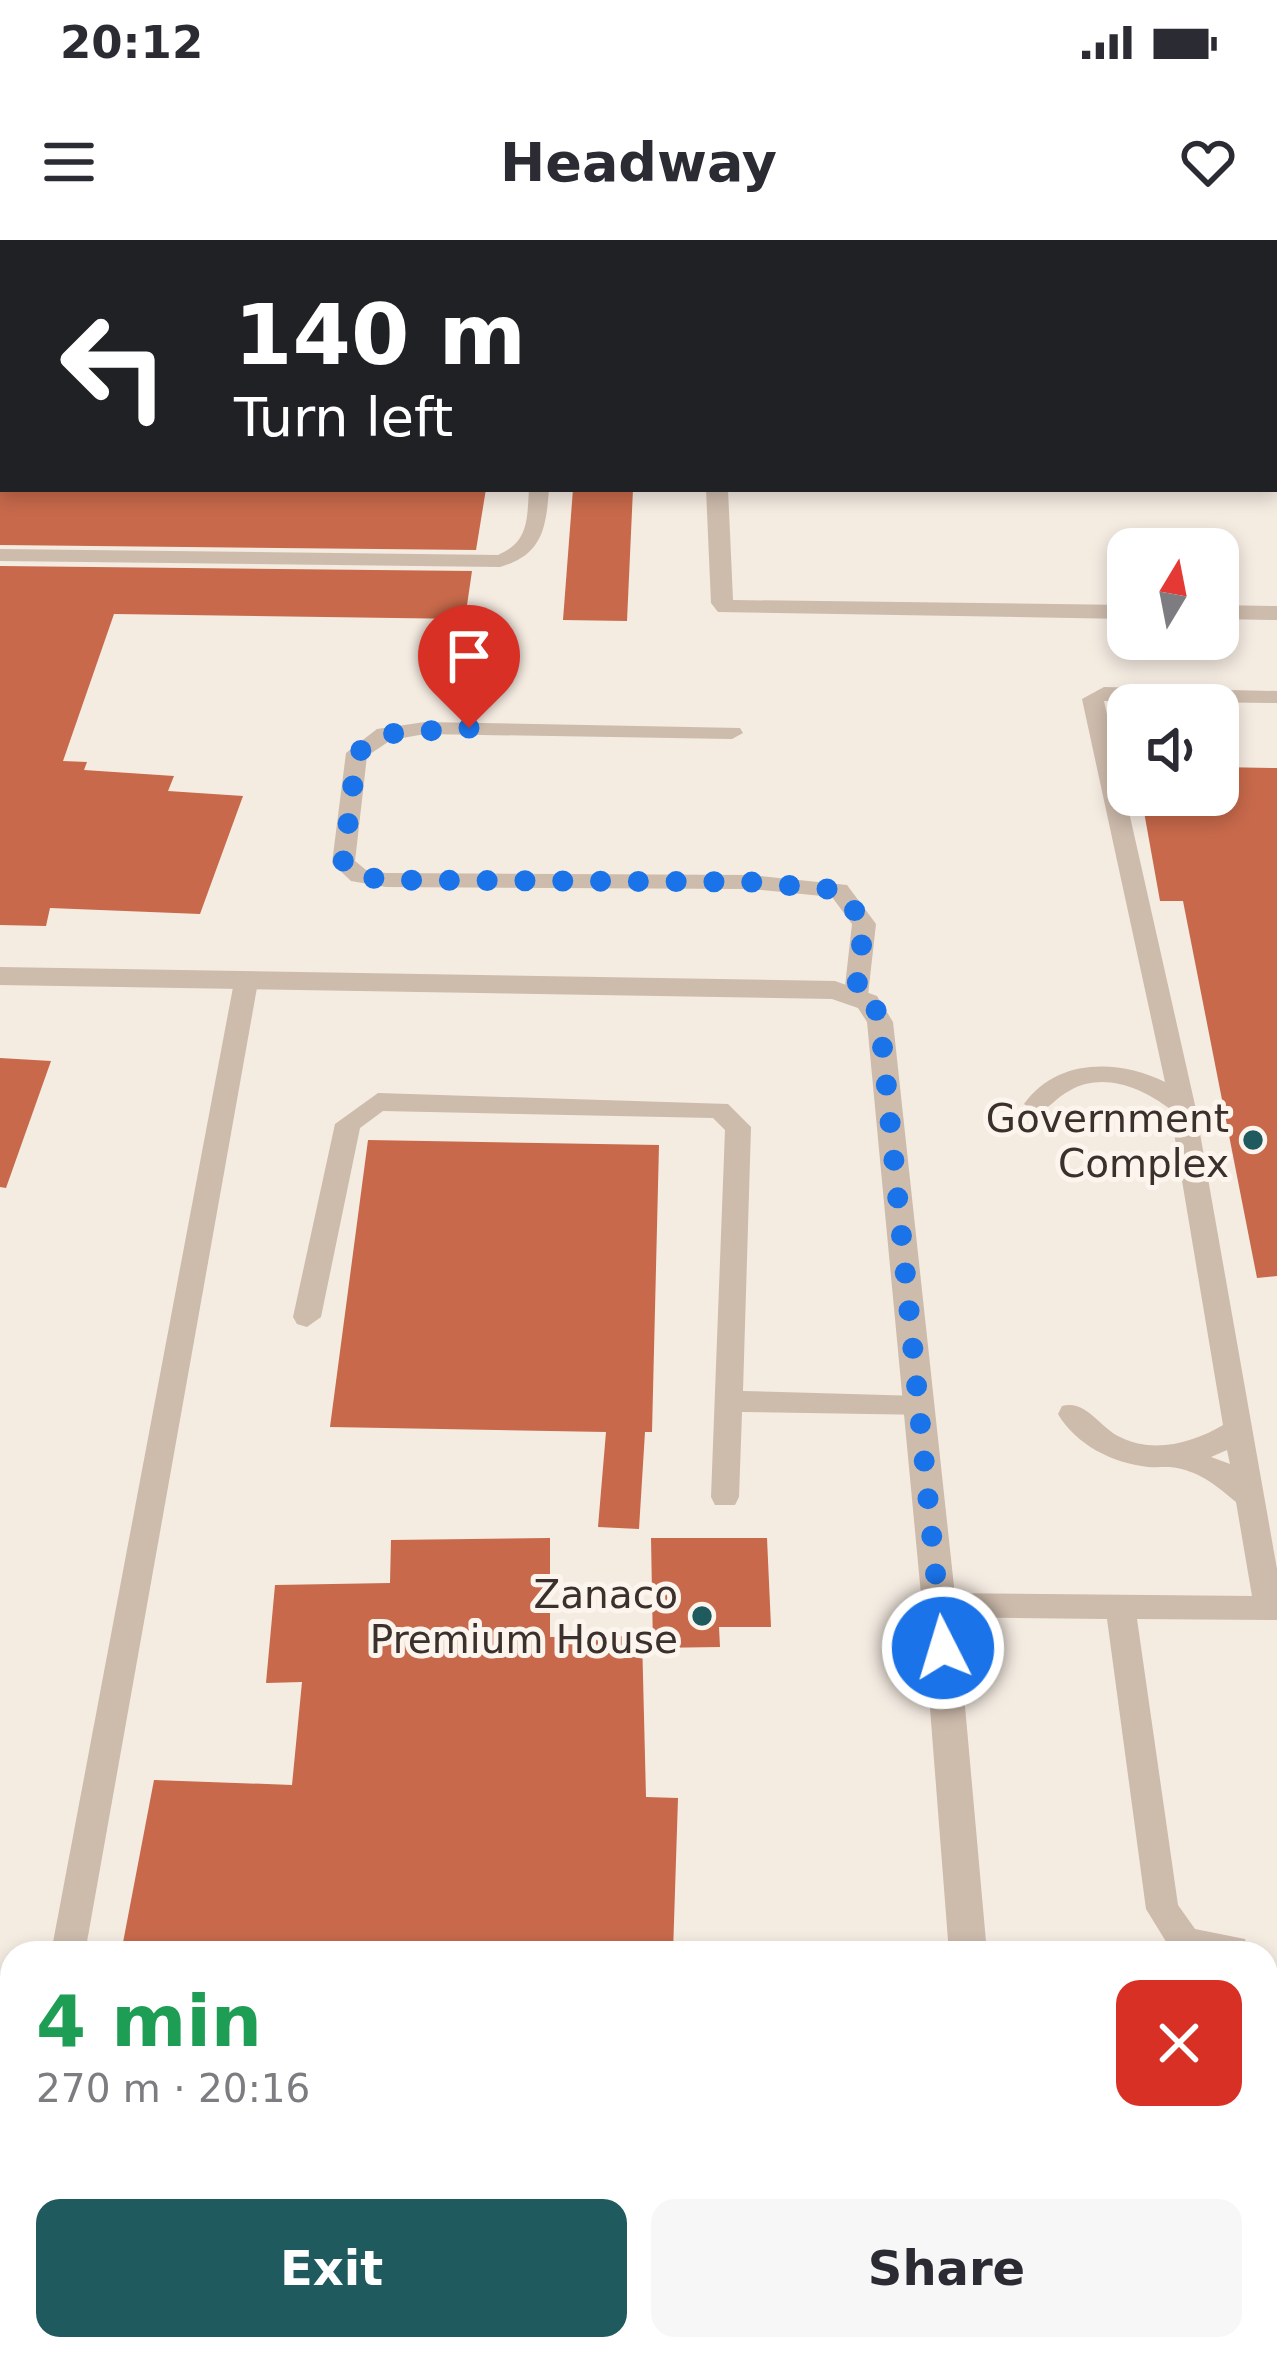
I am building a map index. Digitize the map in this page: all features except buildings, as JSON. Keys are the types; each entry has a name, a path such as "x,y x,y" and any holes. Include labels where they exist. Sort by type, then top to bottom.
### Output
{"street":[{"path":"717,492 722,603 726,607 1107,612"},
{"path":"1239,612 1277,613"},
{"path":"0,976 811,990 856,995 876,1010 920,1407 967,1941"}],"lane":[{"path":"0,555 500,561 521,555 536,536 538,492"},
{"path":"939,1605 1273,1608 1182,1105 1093,699 1104,693 1277,697"},
{"path":"732,733 425,728 385,734 357,753 343,863 359,876 386,880 751,882 839,890 864,923 856,995"},
{"path":"70,1941 246,982"},
{"path":"1037,1104 1058,1084 1109,1074 1150,1083 1182,1105"},
{"path":"307,1317 348,1124 378,1102 719,1110 738,1127 725,1497"},
{"path":"729,1401 920,1407"},
{"path":"1072,1414 1102,1443 1154,1457 1201,1452 1238,1430"},
{"path":"1179,1457 1217,1470 1250,1496"},
{"path":"1120,1607 1162,1910 1184,1941"}],"place":[{"name":"Government Complex","path":"1253,1140"},
{"name":"Zanaco Premium House","path":"702,1616"}],"route":[{"path":"469,728 385,734 357,753 343,863 359,876 386,880 751,882 839,890 864,923 856,995 876,1010 880,1022 943,1648"}]}
